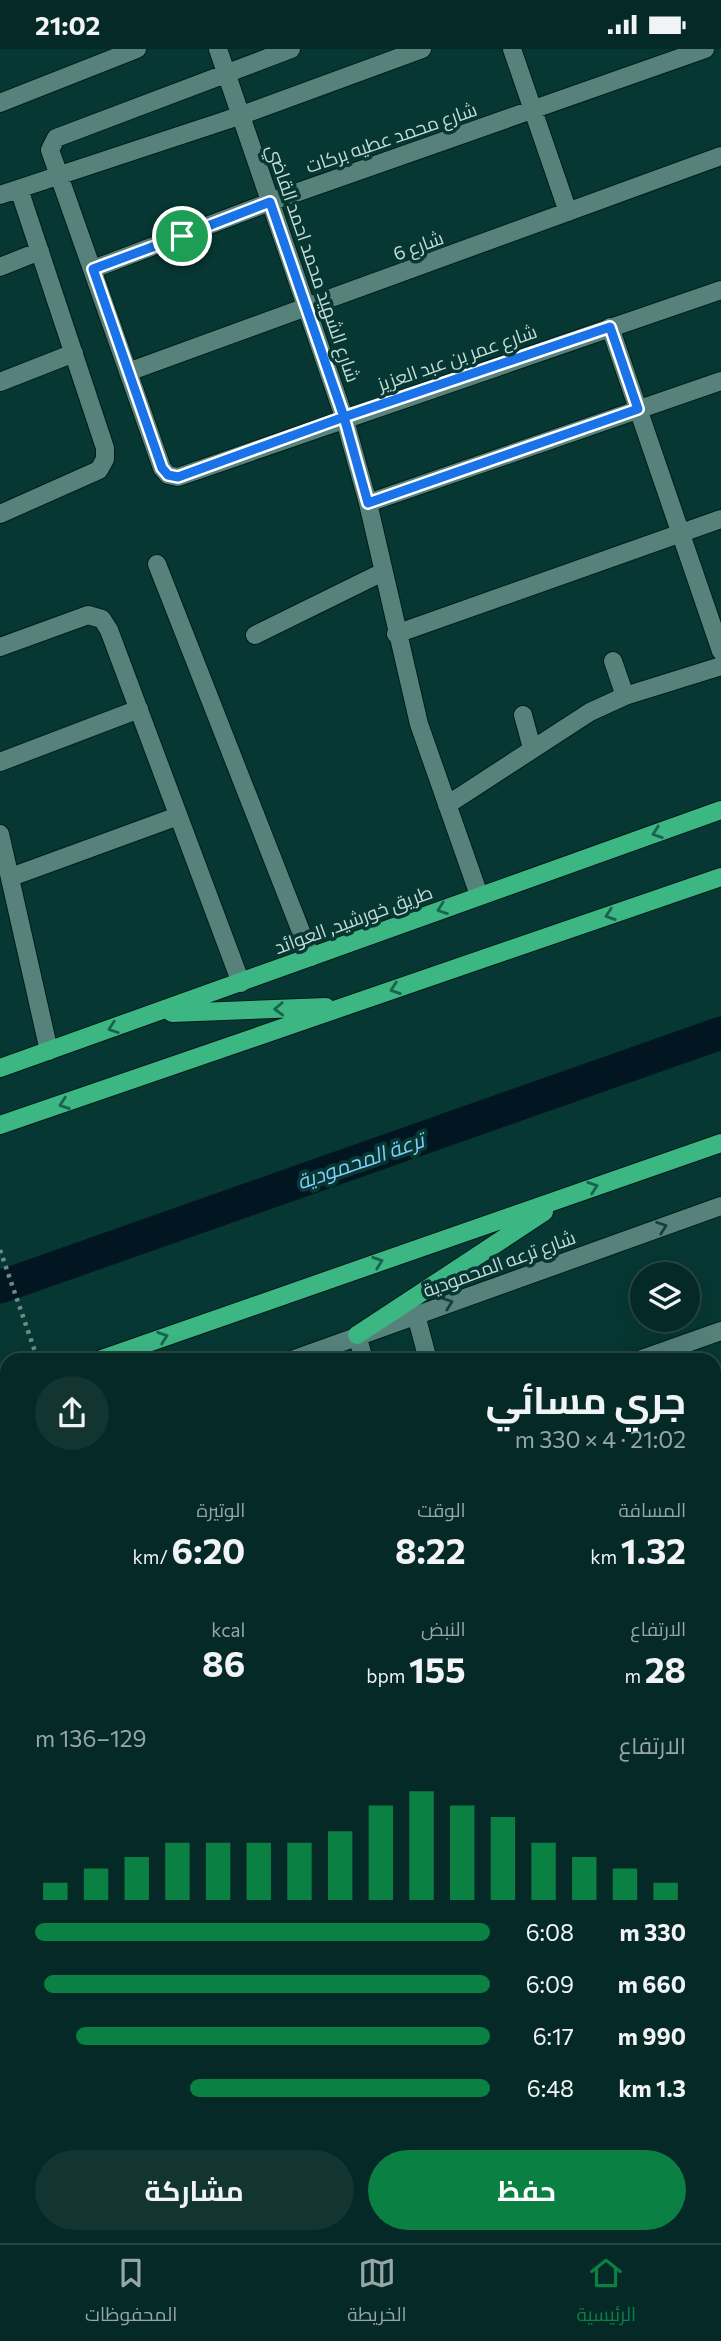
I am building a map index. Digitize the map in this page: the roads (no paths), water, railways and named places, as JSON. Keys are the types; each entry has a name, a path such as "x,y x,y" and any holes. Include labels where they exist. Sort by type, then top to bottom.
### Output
{"main road":[{"name":"طريق خورشيد, العوائد","path":"0,1068 721,810"},
{"path":"0,1125 721,877"},
{"path":"152,1014 347,1006"},
{"path":"119,1353 721,1143"},
{"path":"357,1335 567,1196"}],"street":[{"path":"0,103 137,49"},
{"name":"شارع الشهيد محمد احمد القاضي","path":"218,49 344,417 368,503 396,634 419,724 479,895"},
{"path":"128,372 50,150 51,143 56,138 291,49"},
{"path":"0,195 242,115 422,49"},
{"path":"512,49 568,212"},
{"name":"شارع محمد عطيه بركات","path":"93,269 270,202 705,49"},
{"name":"شارع 6","path":"128,372 721,156"},
{"path":"0,514 99,470 105,459 105,448 19,189"},
{"path":"0,267 40,251"},
{"name":"شارع عمر بن عبد العزيز","path":"128,372 162,468 168,475 178,477 344,417 721,290"},
{"path":"610,327 721,651"},
{"path":"0,381 74,353"},
{"path":"368,503 721,381"},
{"path":"396,634 721,520"},
{"path":"157,564 311,957"},
{"path":"255,635 383,572"},
{"path":"0,647 88,615 102,619 110,630 241,983"},
{"path":"613,661 625,696"},
{"path":"447,805 590,712 625,696 721,666"},
{"path":"0,762 139,709"},
{"path":"523,715 532,748"},
{"path":"11,877 178,816"},
{"path":"0,834 49,1051"},
{"name":"شارع ترعه المحمودية","path":"310,1353 721,1206"},
{"path":"416,1315 426,1353"},
{"path":"659,1353 721,1331"},
{"path":"357,1335 362,1353"}],"waterway":[{"name":"ترعة المحمودية","path":"0,1287 721,1033"}]}
